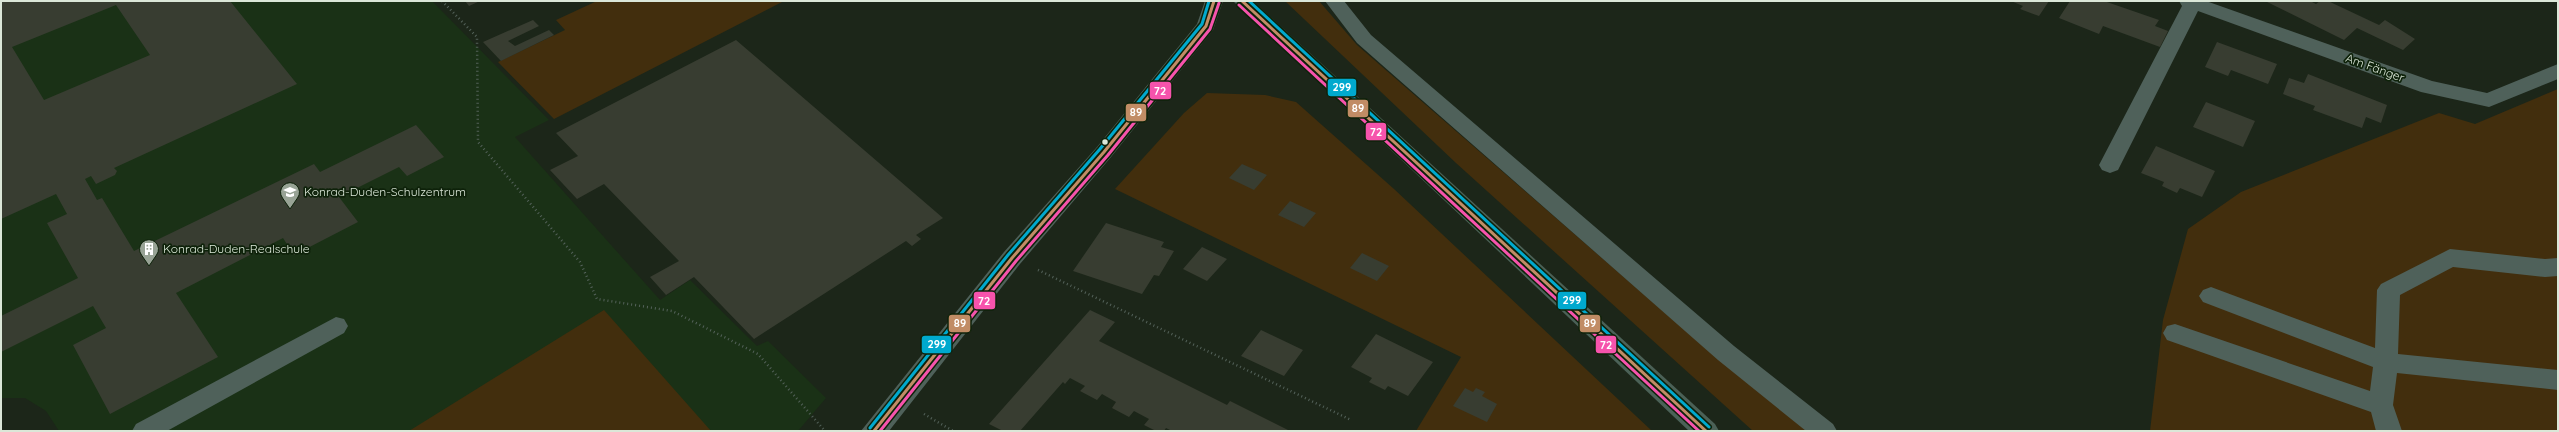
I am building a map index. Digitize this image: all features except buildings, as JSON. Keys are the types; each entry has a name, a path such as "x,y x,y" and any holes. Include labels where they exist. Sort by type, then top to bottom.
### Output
{"main road":[{"path":"1242,1 1706,431"}],"street":[{"path":"874,431 1012,258 1104,152 1206,26 1214,1"},
{"path":"1334,1 1364,39 1726,353 1824,431"},
{"name":"Am Fänger","path":"2110,165 2190,2 2428,87 2489,100 2558,71"},
{"path":"2389,431 2381,405 2386,362 2389,290 2450,258 2544,268 2558,267"},
{"path":"2211,296 2386,362 2558,380"},
{"path":"144,431 336,326"},
{"path":"2175,333 2381,405"}],"path":[{"path":"442,1 477,37 478,142 580,262 597,299 672,311 758,354 825,431"},
{"path":"1012,258 1351,420"}],"shaded area":[{"name":"Konrad-Duden-Schulzentrum","path":"1,1 432,1 549,120 515,137 660,300 690,280 757,346 768,341 826,398 798,431 59,431 46,411 25,398 1,398"},
{"path":"597,1 784,1 554,119 498,62 565,30 556,20"},
{"path":"1285,1 1319,1 1357,45 1718,359 1807,431 1753,431 1456,163"},
{"path":"2558,89 2558,431 2150,431 2163,320 2188,229 2241,192 2439,113 2475,124"},
{"path":"1207,93 1265,95 1296,102 1394,189 1652,431 1416,431 1461,357 1115,189 1184,113"},
{"path":"604,310 711,431 409,431"}],"transit line":[{"name":"299","path":"870,428 1008,255 1100,149 1202,24 1209,1"},
{"name":"89","path":"874,431 1012,258 1104,152 1206,26 1214,1"},
{"name":"89","path":"1242,1 1706,431"},
{"name":"299","path":"1249,1 1709,427"},
{"name":"72","path":"880,431 1016,261 1108,155 1210,29 1219,3"},
{"name":"72","path":"1239,5 1699,431"}],"place":[{"name":"Konrad-Duden-Schulzentrum","path":"290,209"},
{"name":"Konrad-Duden-Realschule","path":"149,266"}]}
